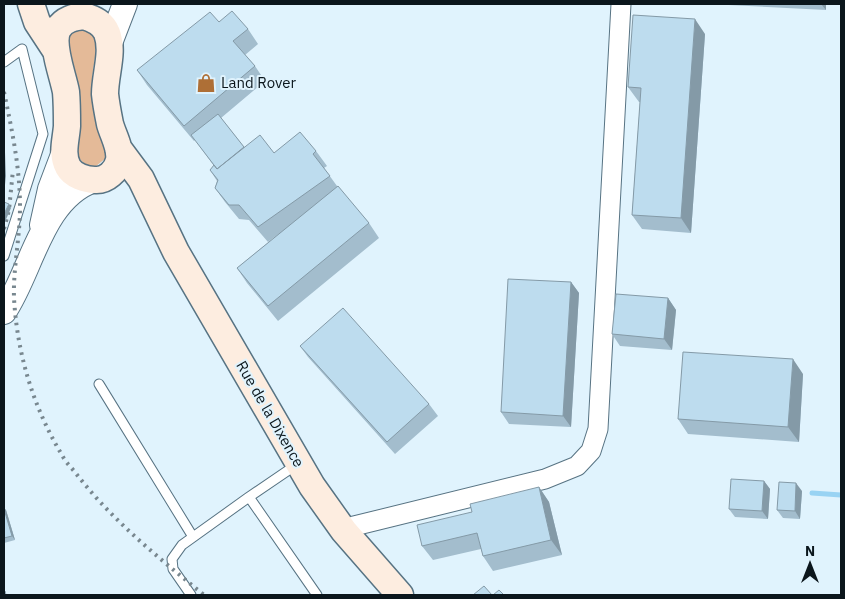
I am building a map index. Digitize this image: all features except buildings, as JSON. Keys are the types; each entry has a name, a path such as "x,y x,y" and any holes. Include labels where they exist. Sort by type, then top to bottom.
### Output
{"main road":[{"path":"31,4 37,22 56,51"},
{"path":"41,4 85,13 102,24 106,31 110,44 105,93 119,160 116,169 111,174 98,180 84,178 73,173 68,168 64,152 67,126 66,93 55,39 58,29 85,13"},
{"name":"Rue de la Dixence","path":"114,137 141,179 186,268 299,464 344,531 400,595"},
{"name":"Rue de la Dixence","path":"98,180 121,186 160,219"}],"street":[{"path":"110,44 125,4"},
{"path":"344,531 357,525 545,478 577,466 591,451 598,429 621,4"},
{"path":"4,312 14,297 40,236 50,189 64,152"},
{"path":"40,236 66,198 80,187 98,180"}],"lane":[{"path":"4,62 22,49 43,134 4,256"},
{"path":"99,384 194,537"},
{"path":"191,595 173,569 172,559 182,545 248,497 299,464"},
{"path":"248,497 316,595"}],"shaded area":[{"path":"76,27 95,34 96,48 92,93 96,120 106,154 106,158 95,167 88,168 77,156 77,92 67,37"}],"waterway":[{"path":"812,493 841,495"}],"railway":[{"path":"4,92 15,149 20,192 20,219 14,287 16,319 23,359 35,399 52,437 64,458 92,493 138,539 204,595"},
{"path":"4,229 9,210 13,170"}],"place":[{"name":"Land Rover","path":"206,83"}]}
